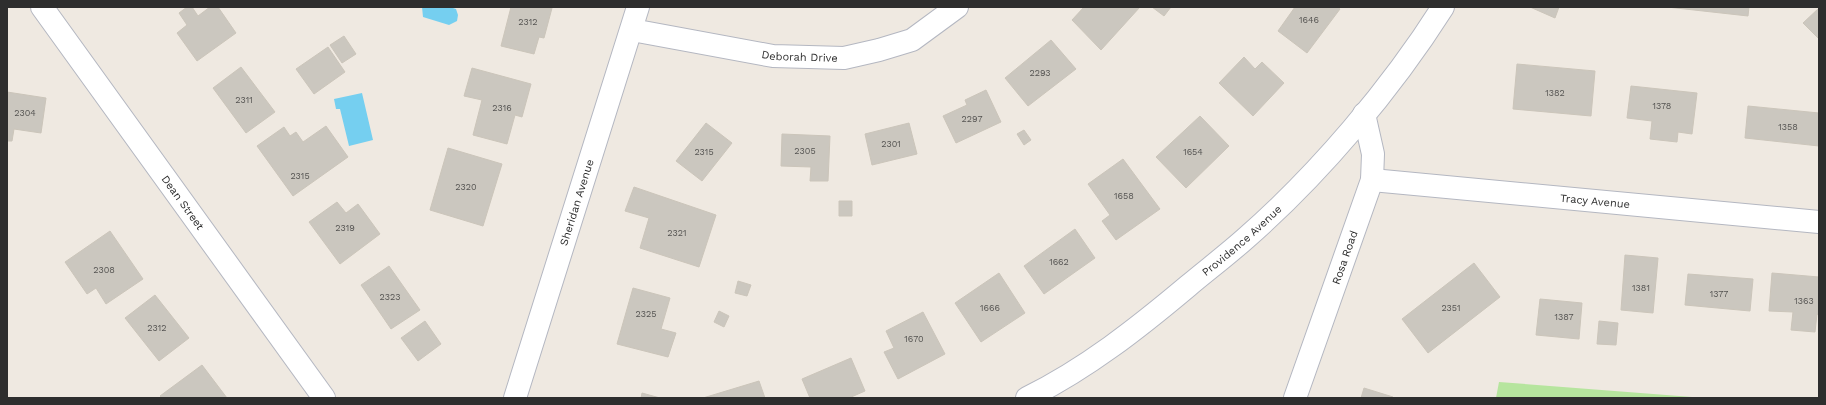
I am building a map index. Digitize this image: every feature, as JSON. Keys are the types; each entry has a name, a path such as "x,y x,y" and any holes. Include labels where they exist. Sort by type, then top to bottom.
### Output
{"street":[{"name":"Dean Street","path":"42,7 324,398"},
{"name":"Sheridan Avenue","path":"515,398 638,7"},
{"name":"Deborah Drive","path":"632,30 773,56 849,58 912,40 957,7"},
{"name":"Providence Avenue","path":"1027,398 1040,392 1123,340 1246,238 1314,173 1364,114 1420,43 1443,7"},
{"name":"Rosa Road","path":"1295,398 1372,180 1373,154 1364,114"},
{"name":"Tracy Avenue","path":"1372,180 1819,222"}],"green space":[{"path":"1499,382 1705,398 1496,398"}],"water":[{"path":"422,7 450,7 456,9 458,15 457,21 449,25 423,17"},
{"path":"362,93 373,140 349,146 340,109 336,109 334,99"}],"building":[{"path":"187,7 192,7 198,16 210,7 218,7 236,33 197,61 177,33 187,25 179,13"},
{"path":"511,7 552,8 544,38 539,37 534,54 501,46"},
{"path":"1084,7 1140,7 1101,50 1072,20"},
{"path":"1152,7 1171,7 1164,16"},
{"path":"1295,7 1337,7 1340,9 1307,53 1278,31"},
{"path":"1530,7 1559,7 1555,18"},
{"path":"1667,7 1749,7 1748,16"},
{"path":"1819,8 1819,39 1803,23"},
{"path":"344,36 356,54 342,63 330,45"},
{"path":"1051,40 1076,69 1028,106 1005,78"},
{"path":"328,47 345,72 314,94 296,69"},
{"path":"1244,57 1255,69 1262,62 1284,83 1253,116 1219,83"},
{"path":"1517,64 1595,71 1591,116 1513,109"},
{"path":"241,67 275,112 246,133 213,88"},
{"path":"472,68 531,84 522,117 515,115 507,144 473,135 482,100 464,96"},
{"path":"1631,86 1697,93 1692,134 1678,132 1677,142 1650,139 1652,121 1627,118"},
{"path":"986,90 1001,122 956,143 943,116 967,105 965,100"},
{"path":"7,92 46,98 41,133 14,129 12,141 7,141"},
{"path":"1748,106 1819,113 1819,146 1745,138"},
{"path":"1200,116 1229,146 1186,188 1156,157"},
{"path":"706,123 732,143 702,181 676,161"},
{"path":"909,123 917,154 872,165 865,134"},
{"path":"326,126 348,157 293,196 257,146 284,127 290,136 296,132 303,142"},
{"path":"1024,130 1031,140 1024,145 1017,134"},
{"path":"782,134 830,136 828,181 810,181 811,167 781,166"},
{"path":"448,148 502,164 483,226 430,210"},
{"path":"1123,159 1160,209 1116,240 1102,221 1110,215 1088,184"},
{"path":"634,187 716,215 699,267 640,248 649,218 625,211"},
{"path":"839,201 852,201 852,216 839,216"},
{"path":"337,202 346,213 358,204 380,234 340,264 309,222"},
{"path":"1075,229 1095,258 1044,294 1024,266"},
{"path":"110,231 143,279 106,304 96,288 87,294 65,262"},
{"path":"1625,255 1658,258 1653,313 1621,310"},
{"path":"1474,263 1500,297 1428,353 1402,319"},
{"path":"389,266 420,310 391,329 361,285"},
{"path":"999,273 1025,313 981,342 955,303"},
{"path":"1772,273 1819,277 1819,315 1817,314 1815,332 1791,330 1793,312 1769,311"},
{"path":"1688,274 1753,279 1750,311 1685,305"},
{"path":"738,281 751,285 747,296 735,293"},
{"path":"633,288 670,298 661,329 676,333 668,357 617,344"},
{"path":"155,295 189,338 159,361 125,318"},
{"path":"1540,299 1582,303 1579,339 1536,335"},
{"path":"719,311 729,316 724,327 714,322"},
{"path":"923,312 945,354 898,379 884,352 894,348 886,331"},
{"path":"425,321 441,344 418,361 401,338"},
{"path":"1599,321 1618,323 1616,345 1597,344"},
{"path":"851,358 865,391 849,398 810,398 802,379"},
{"path":"202,365 227,398 162,398 160,396"},
{"path":"759,381 765,398 703,398"},
{"path":"1364,388 1393,397 1393,398 1361,398"},
{"path":"642,393 660,398 641,398"}]}
